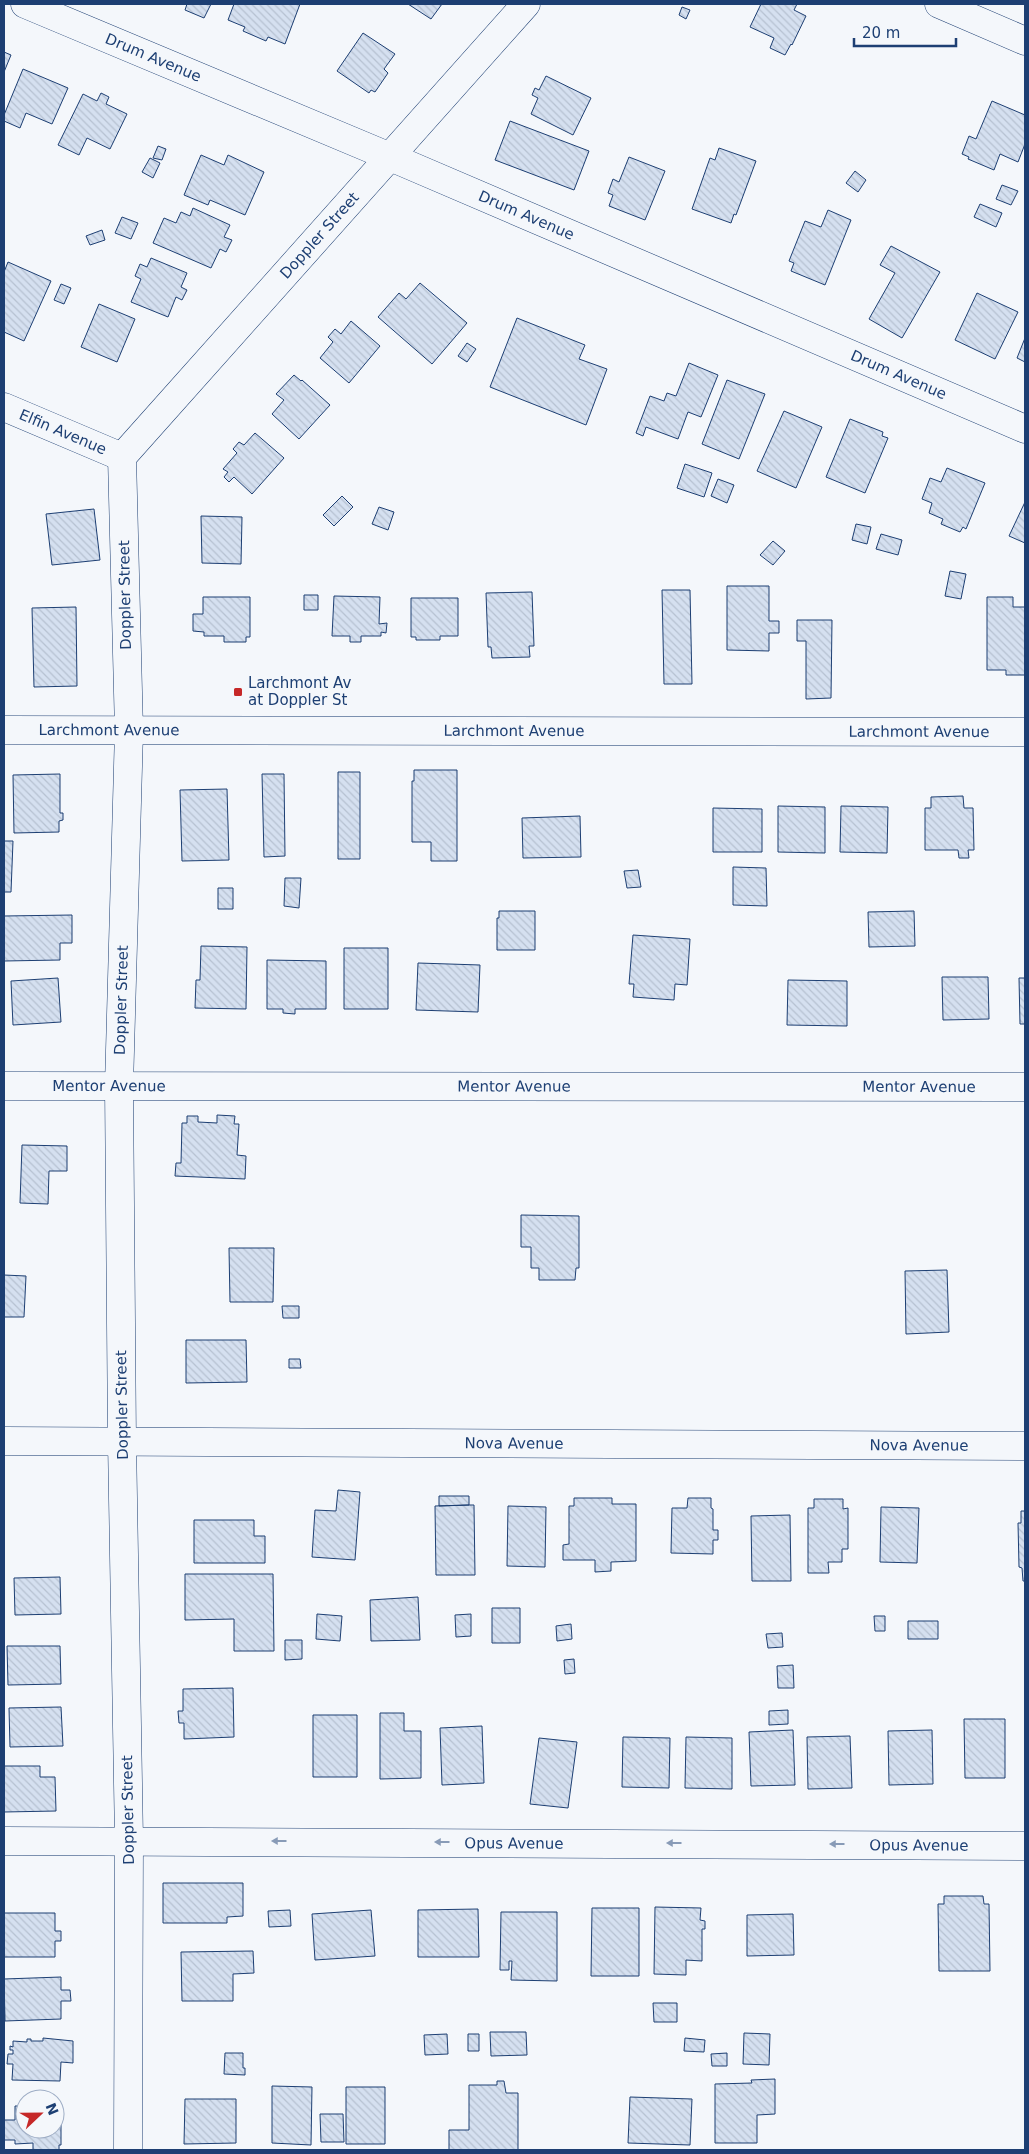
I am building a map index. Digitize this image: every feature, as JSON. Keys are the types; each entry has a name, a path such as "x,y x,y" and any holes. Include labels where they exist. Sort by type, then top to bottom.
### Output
{"street":[{"name":"Drum Avenue","path":"26,4 388,156 1025,429"},
{"name":"Doppler Street","path":"128,2150 129,1840 122,1441 119,1086 129,731 122,457 388,156 526,4"},
{"path":"938,4 1025,41"},
{"name":"Elfin Avenue","path":"4,407 122,457"},
{"name":"Larchmont Avenue","path":"4,730 1025,732"},
{"name":"Mentor Avenue","path":"4,1086 1025,1087"},
{"name":"Nova Avenue","path":"4,1441 1025,1446"},
{"name":"Opus Avenue","path":"4,1841 129,1840 1025,1846"}],"building":[{"path":"187,4 211,4 204,18 185,10"},
{"path":"234,4 300,4 285,44 268,37 266,41 243,31 245,27 228,20"},
{"path":"408,4 442,4 431,19"},
{"path":"761,4 797,4 794,10 806,16 785,55 770,48 774,38 750,27"},
{"path":"682,7 690,10 686,19 679,15"},
{"path":"363,33 395,54 384,69 388,73 375,92 371,90 369,93 337,71"},
{"path":"4,52 11,55 4,72"},
{"path":"23,69 68,88 52,124 26,113 20,128 4,121 4,115"},
{"path":"546,76 591,98 573,135 531,114 538,98 532,95 535,88 539,90"},
{"path":"101,93 109,97 106,104 127,114 110,149 87,138 79,155 58,145 83,94 97,101"},
{"path":"992,101 1025,115 1025,144 1018,162 1000,154 994,170 968,159 969,157 962,154 969,136 976,139"},
{"path":"510,121 589,151 574,190 495,160"},
{"path":"158,146 166,149 162,160 153,158"},
{"path":"719,148 756,161 736,215 734,214 731,223 692,209 710,158 715,160"},
{"path":"201,155 224,165 228,155 264,172 245,215 210,200 208,205 184,195"},
{"path":"629,157 665,171 645,220 609,206 613,195 608,193 613,179 619,182"},
{"path":"150,158 160,163 153,178 142,172"},
{"path":"855,171 866,180 858,192 846,183"},
{"path":"1002,185 1018,191 1011,205 996,199"},
{"path":"980,204 1002,213 996,227 974,217"},
{"path":"193,208 230,225 224,237 232,240 226,252 220,249 211,268 153,243 164,218 176,223 181,212 190,216"},
{"path":"828,210 851,220 825,285 791,271 794,263 789,261 805,221 821,227"},
{"path":"122,217 138,223 131,239 115,233"},
{"path":"102,230 105,240 90,245 86,236"},
{"path":"891,246 940,272 902,338 869,319 895,273 880,265"},
{"path":"151,258 187,273 181,287 187,290 182,300 176,297 168,317 131,302 141,279 135,276 140,264 147,267"},
{"path":"8,262 51,281 24,341 4,332 4,272"},
{"path":"420,283 467,323 432,364 378,317 399,293 406,299"},
{"path":"61,284 71,288 64,304 54,300"},
{"path":"977,293 1018,312 995,359 955,340"},
{"path":"99,304 135,319 117,362 81,347"},
{"path":"517,318 585,345 579,359 607,369 586,425 490,387"},
{"path":"351,321 380,346 349,383 320,358 333,342 328,337 335,329 341,334"},
{"path":"1025,338 1025,362 1017,358"},
{"path":"467,343 476,349 467,362 458,356"},
{"path":"689,363 718,375 701,417 688,412 678,439 646,427 643,436 636,433 650,396 664,401 667,393 676,396"},
{"path":"294,375 330,405 299,439 272,414 284,400 276,394"},
{"path":"727,380 765,394 739,459 702,444"},
{"path":"784,411 822,427 796,488 757,471"},
{"path":"850,419 883,432 882,436 888,438 865,493 826,477"},
{"path":"255,433 284,458 252,494 234,477 229,482 224,477 228,472 223,469 237,453 233,449 239,442 244,445"},
{"path":"685,464 712,473 704,497 677,488"},
{"path":"947,468 985,483 966,529 963,527 960,532 941,524 943,519 929,513 932,503 922,499 930,478 941,482"},
{"path":"718,479 734,485 727,503 711,496"},
{"path":"342,496 353,507 334,526 323,515"},
{"path":"1025,502 1025,543 1009,536"},
{"path":"379,507 394,512 388,530 372,524"},
{"path":"94,509 100,560 52,565 46,514"},
{"path":"201,516 242,517 241,564 202,563"},
{"path":"856,524 871,527 867,544 852,540"},
{"path":"881,534 902,540 898,555 876,549"},
{"path":"773,541 785,551 773,565 760,555"},
{"path":"950,571 966,574 961,599 945,596"},
{"path":"727,586 769,586 769,621 779,621 779,633 769,633 769,651 727,650"},
{"path":"662,590 690,590 692,684 664,684"},
{"path":"532,592 534,646 529,646 530,657 492,658 491,647 488,647 486,593"},
{"path":"304,595 318,595 318,610 304,610"},
{"path":"334,596 380,597 379,624 387,623 386,633 381,632 381,636 361,636 361,642 350,642 350,636 332,636"},
{"path":"203,597 250,597 250,637 246,637 246,642 224,642 224,636 204,636 204,632 193,631 193,614 203,614"},
{"path":"987,597 1013,597 1013,607 1025,607 1025,675 1006,675 1006,670 987,670"},
{"path":"411,598 458,598 458,636 440,636 440,640 416,640 416,637 411,637"},
{"path":"76,607 77,686 34,687 32,608"},
{"path":"797,620 832,620 831,698 806,699 806,641 797,641"},
{"path":"414,770 457,770 457,861 431,861 431,842 412,842 412,781 414,781"},
{"path":"338,772 360,772 360,859 338,859"},
{"path":"60,774 60,813 63,813 63,820 59,821 59,832 14,833 13,775"},
{"path":"262,774 284,774 285,856 264,857"},
{"path":"227,789 229,860 182,861 180,790"},
{"path":"963,796 964,808 973,808 974,850 968,850 969,858 959,858 958,850 925,850 925,808 931,808 931,797"},
{"path":"778,806 825,807 825,853 778,852"},
{"path":"841,806 888,807 887,853 840,852"},
{"path":"713,808 762,809 762,852 713,852"},
{"path":"580,816 581,857 523,858 522,818"},
{"path":"4,841 13,841 11,892 4,892"},
{"path":"733,867 766,868 767,906 733,905"},
{"path":"638,870 641,887 627,888 624,871"},
{"path":"285,878 301,878 299,908 284,906"},
{"path":"218,888 233,888 233,909 218,909"},
{"path":"499,911 535,911 535,950 497,950 497,918 499,918"},
{"path":"914,911 915,946 869,947 868,912"},
{"path":"72,915 72,943 60,943 60,960 4,961 4,916"},
{"path":"633,935 690,939 687,985 675,984 674,1000 633,997 634,984 629,984"},
{"path":"201,946 247,947 246,1009 195,1008 196,980 200,980"},
{"path":"344,948 388,948 388,1009 344,1009"},
{"path":"267,960 326,961 326,1009 295,1009 295,1014 283,1013 283,1009 267,1009"},
{"path":"418,963 480,965 478,1012 416,1010"},
{"path":"942,977 988,977 989,1019 943,1020"},
{"path":"58,978 61,1022 13,1025 11,981"},
{"path":"1019,978 1025,978 1025,1024 1020,1024"},
{"path":"788,980 847,981 847,1026 787,1025"},
{"path":"217,1115 235,1116 234,1124 239,1124 237,1155 246,1156 245,1179 175,1176 176,1163 181,1163 182,1123 187,1123 187,1116 198,1116 198,1122 217,1123"},
{"path":"22,1145 67,1146 67,1171 49,1171 48,1204 20,1203"},
{"path":"521,1215 579,1216 579,1268 576,1268 575,1280 539,1280 539,1268 531,1268 531,1247 521,1247"},
{"path":"229,1248 274,1248 273,1302 230,1302"},
{"path":"947,1270 949,1332 906,1334 905,1271"},
{"path":"4,1275 26,1276 24,1317 4,1317"},
{"path":"282,1306 299,1306 299,1318 283,1318"},
{"path":"186,1340 246,1340 247,1382 186,1383"},
{"path":"289,1359 300,1359 301,1368 289,1368"},
{"path":"338,1490 360,1492 355,1560 312,1557 315,1510 336,1511"},
{"path":"439,1496 469,1496 469,1505 439,1506"},
{"path":"574,1498 612,1498 612,1504 636,1504 636,1561 611,1562 611,1571 595,1572 595,1560 563,1560 563,1545 569,1544 569,1506 574,1506"},
{"path":"688,1498 711,1498 713,1530 718,1530 718,1540 713,1540 713,1554 671,1553 672,1508 687,1508"},
{"path":"814,1499 843,1499 843,1509 848,1508 848,1549 842,1549 842,1562 828,1562 829,1573 808,1573 808,1508 814,1508"},
{"path":"474,1505 475,1575 436,1575 435,1506"},
{"path":"508,1506 546,1507 545,1567 507,1566"},
{"path":"881,1507 919,1508 917,1563 880,1562"},
{"path":"1021,1511 1025,1511 1025,1581 1023,1581 1022,1568 1019,1567 1018,1523 1021,1523"},
{"path":"790,1515 791,1581 752,1581 751,1516"},
{"path":"194,1520 254,1520 254,1536 265,1536 265,1563 194,1563"},
{"path":"185,1574 273,1574 274,1651 234,1651 234,1619 185,1620"},
{"path":"60,1577 61,1614 15,1615 14,1578"},
{"path":"418,1597 420,1640 371,1641 370,1600"},
{"path":"492,1608 520,1608 520,1643 492,1643"},
{"path":"317,1614 342,1616 340,1641 316,1639"},
{"path":"471,1614 471,1636 456,1637 455,1615"},
{"path":"874,1616 885,1616 885,1631 875,1631"},
{"path":"908,1621 938,1621 938,1639 908,1639"},
{"path":"571,1624 572,1639 557,1641 556,1626"},
{"path":"782,1633 783,1647 768,1648 766,1634"},
{"path":"285,1640 302,1640 302,1659 285,1660"},
{"path":"7,1646 60,1646 61,1684 8,1685"},
{"path":"574,1659 575,1673 565,1674 564,1660"},
{"path":"793,1665 794,1688 778,1688 777,1666"},
{"path":"233,1688 234,1737 184,1739 184,1723 179,1723 178,1711 183,1711 183,1689"},
{"path":"61,1707 63,1746 10,1747 9,1708"},
{"path":"788,1710 788,1724 769,1725 769,1711"},
{"path":"380,1713 404,1713 404,1731 421,1731 421,1778 380,1779"},
{"path":"313,1715 357,1715 357,1777 313,1777"},
{"path":"964,1719 1005,1719 1005,1778 965,1778"},
{"path":"482,1726 484,1783 442,1785 440,1728"},
{"path":"793,1730 795,1785 751,1786 749,1732"},
{"path":"932,1730 933,1784 889,1785 888,1731"},
{"path":"850,1736 852,1788 808,1789 807,1737"},
{"path":"623,1737 670,1738 669,1788 622,1787"},
{"path":"686,1737 732,1738 732,1789 685,1788"},
{"path":"539,1738 577,1742 568,1808 530,1804"},
{"path":"4,1766 40,1766 40,1777 55,1777 56,1811 4,1812"},
{"path":"163,1883 243,1883 243,1916 227,1917 227,1923 163,1923"},
{"path":"944,1896 983,1896 984,1904 989,1904 990,1971 939,1971 938,1904 944,1904"},
{"path":"655,1907 701,1908 700,1920 705,1921 705,1929 702,1929 702,1961 686,1960 686,1975 654,1974"},
{"path":"592,1908 639,1908 639,1976 591,1976"},
{"path":"478,1909 479,1957 418,1957 418,1910"},
{"path":"290,1910 291,1926 269,1927 268,1911"},
{"path":"371,1910 375,1956 315,1960 312,1914"},
{"path":"501,1912 557,1912 557,1981 511,1980 512,1961 509,1961 509,1970 500,1970"},
{"path":"4,1913 55,1913 55,1931 61,1931 61,1941 55,1941 55,1957 4,1957"},
{"path":"793,1914 794,1955 747,1956 747,1915"},
{"path":"253,1951 254,1973 233,1974 233,2001 182,2001 181,1952"},
{"path":"61,1977 61,1990 70,1990 71,2001 61,2001 61,2019 5,2021 4,1979"},
{"path":"653,2003 677,2003 677,2022 654,2022"},
{"path":"490,2032 526,2032 527,2055 491,2056"},
{"path":"744,2033 770,2034 769,2065 743,2064"},
{"path":"447,2034 448,2054 425,2055 424,2035"},
{"path":"468,2034 479,2034 479,2051 468,2051"},
{"path":"43,2038 73,2041 73,2063 61,2062 60,2081 12,2080 13,2064 7,2064 8,2054 13,2054 10,2046 13,2047 13,2041 27,2042 27,2039 31,2039 31,2041 43,2041"},
{"path":"685,2038 705,2040 704,2052 684,2051"},
{"path":"225,2053 243,2053 245,2075 224,2074"},
{"path":"727,2053 727,2066 712,2066 711,2054"},
{"path":"775,2079 775,2114 757,2115 757,2143 715,2143 715,2084 752,2083 751,2080"},
{"path":"497,2081 504,2081 506,2093 518,2093 518,2150 449,2150 449,2130 469,2130 469,2085 497,2085"},
{"path":"272,2086 312,2087 311,2145 272,2143"},
{"path":"346,2087 385,2087 385,2144 346,2144"},
{"path":"630,2097 692,2099 690,2145 628,2143"},
{"path":"185,2099 236,2099 236,2143 184,2144"},
{"path":"320,2114 343,2114 344,2142 321,2142"},
{"path":"4,2120 15,2120 15,2139 61,2139 59,2150 33,2150 33,2143 15,2144 15,2140 4,2140"}],"place":[{"name":"Larchmont Av at Doppler St","path":"238,692"}]}
